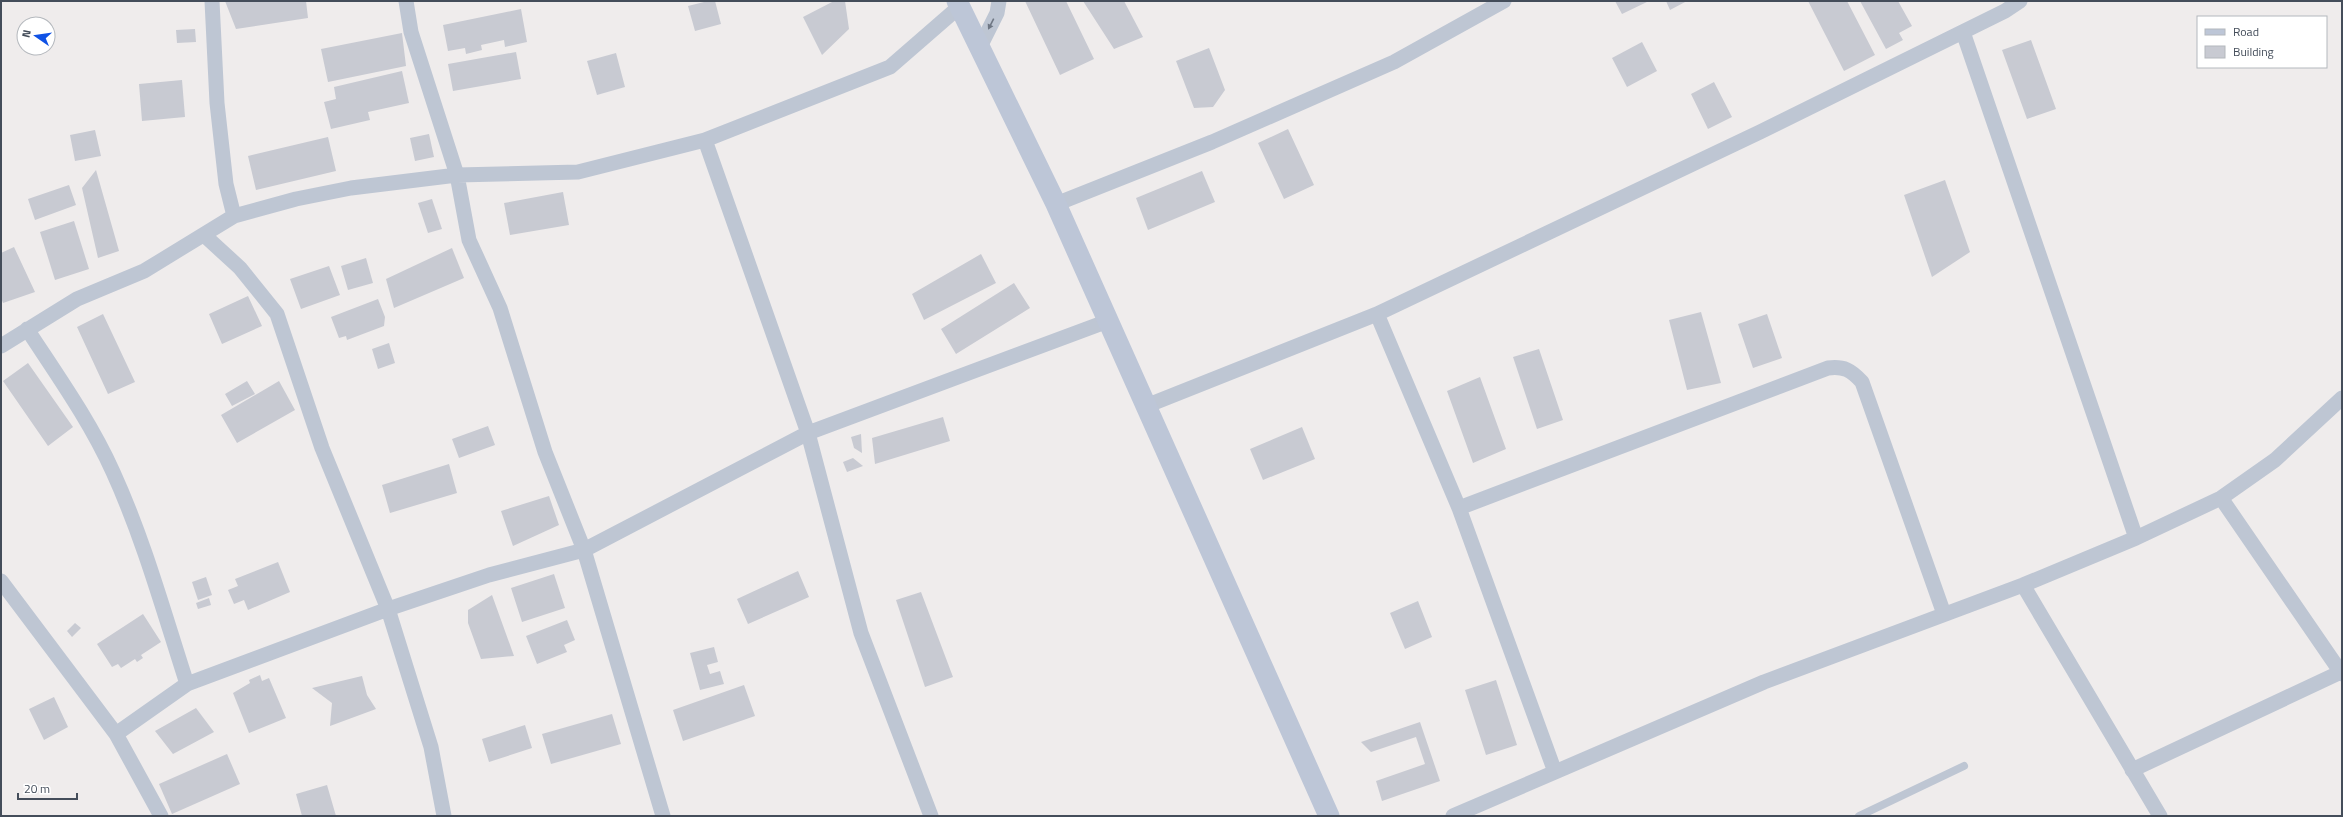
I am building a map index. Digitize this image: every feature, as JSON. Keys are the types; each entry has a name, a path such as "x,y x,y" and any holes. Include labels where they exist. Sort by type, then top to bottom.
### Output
{"main road":[{"path":"958,4 1056,204 1329,816"}],"street":[{"path":"212,1 217,103 226,184 234,216"},
{"path":"406,1 411,32 458,175 469,240 500,308 545,452 584,550 663,816"},
{"path":"980,47 997,13 999,1"},
{"path":"1056,204 1212,142 1394,62 1504,1"},
{"path":"1146,406 1377,314 1760,132 2005,11 2020,1"},
{"path":"1,346 77,299 144,271 234,216 296,199 351,188 458,175 578,172 705,140 890,68 958,4"},
{"path":"1963,32 2136,538"},
{"path":"705,140 808,433 861,633 931,816"},
{"path":"204,235 240,268 277,314 322,448 388,609 431,747 444,816"},
{"path":"1377,314 1459,508 1555,772"},
{"path":"116,734 186,684 388,609 489,576 584,550 808,433 1108,321"},
{"path":"27,329 82,413 113,472 142,547 186,684"},
{"path":"1459,508 1828,368 1842,366 1852,372 1862,382 1944,614"},
{"path":"1453,816 1764,682 2023,585 2136,538 2221,498 2275,460 2342,398"},
{"path":"2132,770 2342,673 2221,498"},
{"path":"1,582 116,734 161,816"},
{"path":"2023,585 2160,816"}],"lane":[{"path":"1859,816 1964,766"}],"building":[{"path":"225,1 306,1 308,18 236,29"},
{"path":"708,1 715,1 721,24 695,31 688,6"},
{"path":"834,1 845,1 849,29 822,55 803,17"},
{"path":"1025,1 1066,1 1094,59 1060,75"},
{"path":"1083,1 1124,1 1143,37 1114,49"},
{"path":"1615,1 1649,1 1622,14"},
{"path":"1666,1 1687,1 1670,10"},
{"path":"1808,1 1847,1 1875,55 1844,71"},
{"path":"1860,1 1898,1 1912,26 1899,33 1903,40 1886,49"},
{"path":"521,9 527,42 505,47 504,40 481,45 482,50 466,54 465,48 448,51 443,25"},
{"path":"195,29 196,42 177,43 176,30"},
{"path":"402,33 406,66 328,82 321,49"},
{"path":"2031,40 2056,109 2027,119 2002,50"},
{"path":"1642,42 1657,71 1627,87 1612,58"},
{"path":"1209,48 1225,90 1213,107 1194,108 1176,61"},
{"path":"516,52 521,79 453,91 448,64"},
{"path":"616,53 625,87 597,95 587,61"},
{"path":"402,71 409,103 368,112 370,120 331,129 324,102 336,99 334,87"},
{"path":"182,80 185,117 142,121 139,84"},
{"path":"1714,82 1732,117 1708,129 1691,94"},
{"path":"1288,129 1314,185 1284,199 1258,143"},
{"path":"95,130 101,156 75,161 70,135"},
{"path":"429,134 434,157 415,161 410,138"},
{"path":"328,137 336,171 256,190 248,156"},
{"path":"96,170 119,251 98,258 82,188"},
{"path":"1202,171 1215,202 1148,230 1136,198"},
{"path":"1945,180 1970,252 1932,277 1904,195"},
{"path":"69,185 76,205 35,220 28,199"},
{"path":"563,192 569,225 510,235 504,203"},
{"path":"432,199 442,229 428,233 418,203"},
{"path":"74,221 89,269 55,280 40,232"},
{"path":"14,247 35,292 3,303 1,298 1,253"},
{"path":"452,248 464,278 394,308 386,279"},
{"path":"981,254 996,283 924,320 912,294"},
{"path":"366,258 373,283 348,290 341,266"},
{"path":"329,266 340,295 301,309 290,279"},
{"path":"1014,283 1030,308 956,354 941,329"},
{"path":"248,296 262,326 222,344 209,314"},
{"path":"378,299 385,317 384,326 347,340 346,336 339,338 331,317"},
{"path":"1701,312 1721,383 1687,390 1669,320"},
{"path":"103,314 135,382 108,394 77,327"},
{"path":"1767,314 1782,358 1753,368 1738,324"},
{"path":"389,343 395,363 378,369 372,349"},
{"path":"1539,349 1563,420 1537,429 1513,357"},
{"path":"28,363 73,427 48,446 3,381"},
{"path":"1480,377 1506,449 1473,463 1447,391"},
{"path":"247,381 255,394 232,406 225,394"},
{"path":"279,381 295,410 237,443 221,415"},
{"path":"943,417 950,441 875,464 872,438"},
{"path":"488,426 495,445 459,458 452,439"},
{"path":"1302,427 1315,459 1263,480 1250,449"},
{"path":"861,434 862,453 854,448 851,437"},
{"path":"853,458 863,466 847,472 843,462"},
{"path":"449,464 457,493 390,513 382,485"},
{"path":"549,496 559,525 513,546 501,511"},
{"path":"278,562 290,592 248,610 244,600 234,604 228,590 238,586 235,579"},
{"path":"798,571 809,597 748,624 737,599"},
{"path":"554,574 565,608 522,622 511,588"},
{"path":"206,577 212,595 198,600 192,582"},
{"path":"921,592 953,677 925,687 896,600"},
{"path":"492,595 514,656 481,659 468,623 468,610"},
{"path":"209,598 211,605 198,609 196,603"},
{"path":"1418,601 1432,637 1405,649 1390,613"},
{"path":"143,614 161,642 141,655 143,658 137,662 135,659 121,668 118,664 112,667 97,644"},
{"path":"567,620 575,640 564,645 567,652 537,664 526,636"},
{"path":"75,623 81,628 72,637 67,631"},
{"path":"714,647 718,662 707,665 710,674 720,671 724,684 700,690 690,653"},
{"path":"260,675 262,681 269,678 286,718 249,733 233,693 250,683 249,680"},
{"path":"362,676 367,695 376,709 330,726 332,703 312,688"},
{"path":"1496,680 1517,745 1486,755 1465,690"},
{"path":"744,685 755,716 683,741 673,710"},
{"path":"54,697 68,727 44,740 29,709"},
{"path":"196,708 214,732 173,754 155,731"},
{"path":"612,714 621,744 551,764 542,734"},
{"path":"1420,722 1440,781 1382,801 1376,781 1425,764 1416,737 1371,752 1361,742"},
{"path":"525,725 532,748 489,762 482,739"},
{"path":"227,754 240,784 172,814 159,784"},
{"path":"327,785 336,816 302,816 296,794"}]}
